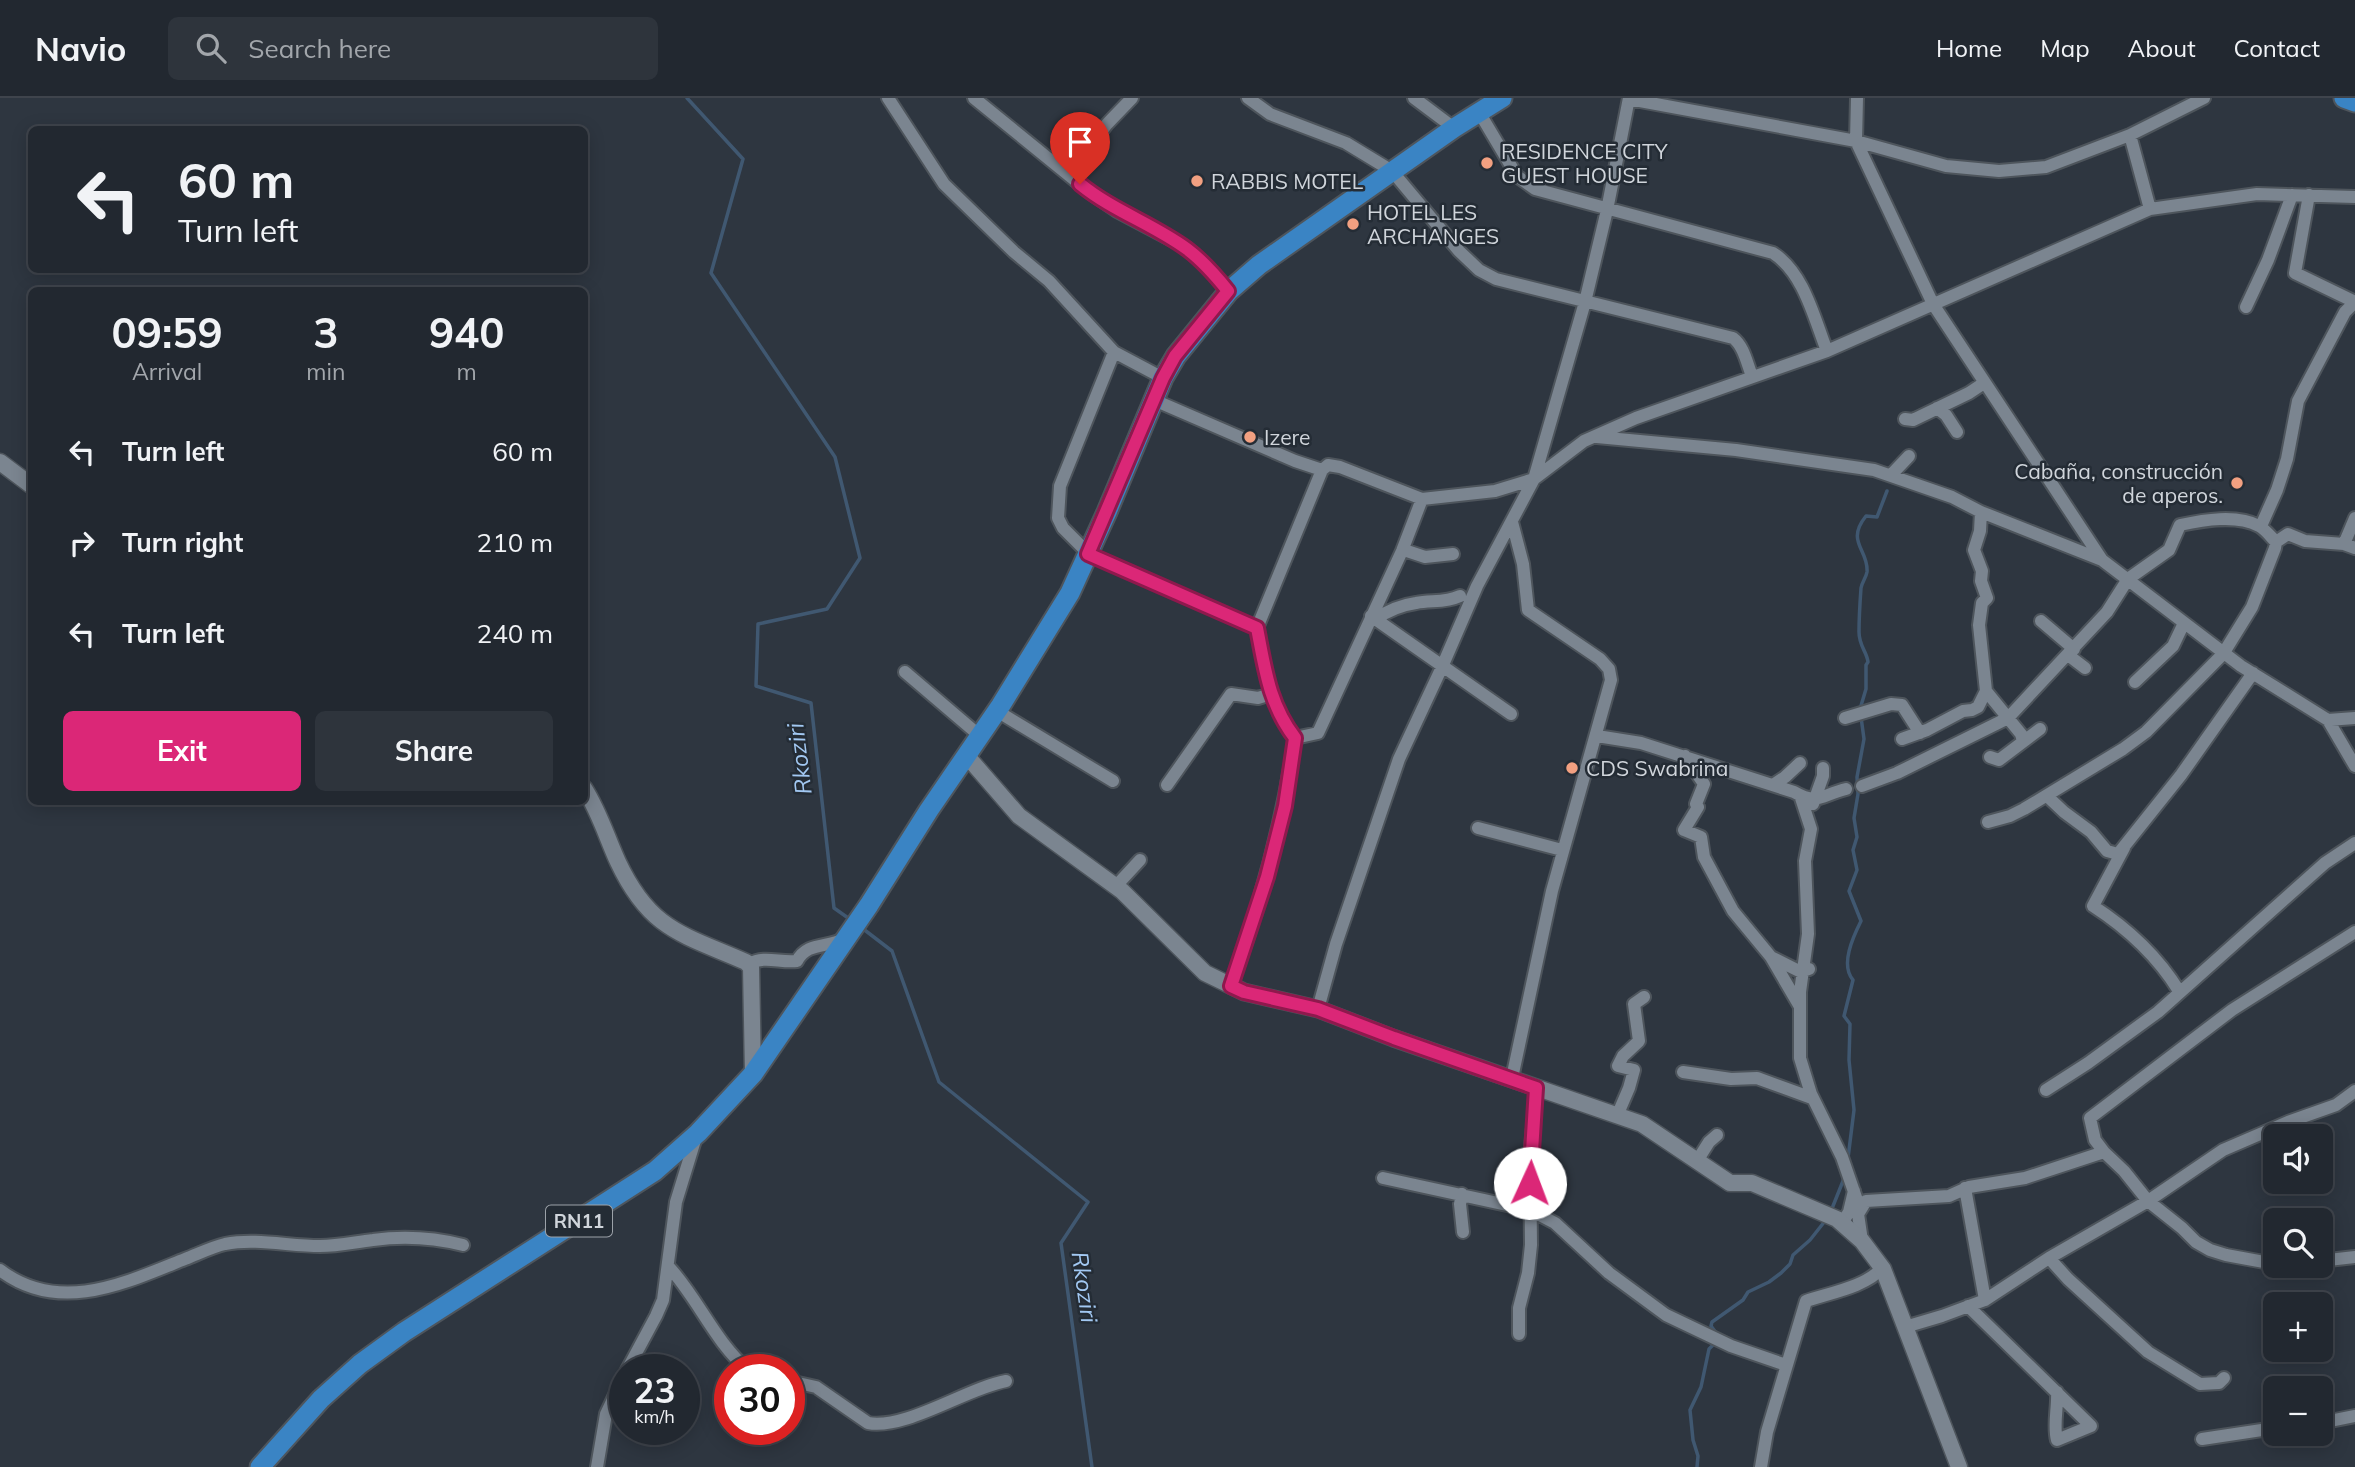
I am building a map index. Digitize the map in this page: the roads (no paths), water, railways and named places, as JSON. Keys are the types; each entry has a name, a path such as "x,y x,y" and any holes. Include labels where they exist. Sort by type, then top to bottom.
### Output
{"main road":[{"name":"RN11","path":"260,1467 321,1399 360,1363 655,1171 698,1133 753,1074 997,711 1070,593 1175,356 1228,291 1259,265 1454,128 1502,98"},
{"path":"2344,98 2355,102"}],"street":[{"path":"888,98 944,184 1014,252 1049,281 1114,352 1163,378"},
{"path":"974,98 1117,211 1187,248 1228,291"},
{"path":"1069,175 1107,124 1132,98"},
{"path":"1248,98 1278,118 1346,142 1392,171 1459,251 1479,270 1496,279 1733,338 1737,341 1752,376"},
{"path":"1414,98 1454,128"},
{"path":"1318,1009 1336,944 1399,759 1443,667 1477,586 1534,479 1585,302 1607,210 1629,98 1856,141 1946,166 1999,171 2046,167 2130,135 2204,98"},
{"path":"1857,98 1856,141 1933,303 2102,560"},
{"path":"1479,112 1517,176 1535,189 1773,253 1786,261 1797,277 1827,351"},
{"path":"2130,135 2150,209"},
{"path":"1231,986 1268,873 1285,806 1295,738 1281,719 1271,694 1257,628 1322,470 1328,466 1340,467 1422,499 1495,491 1534,479 1584,441 1636,418 1827,351 2150,209 2257,194 2355,197"},
{"path":"2246,307 2268,260 2292,195"},
{"path":"2261,526 2287,459 2298,401 2345,312 2355,302 2295,273 2309,195"},
{"path":"1114,352 1060,486 1057,507 1063,528 1088,554 1257,628"},
{"path":"1905,419 1913,420 1984,383"},
{"path":"1154,400 1322,470"},
{"path":"1937,408 1946,415 1957,432"},
{"path":"1596,437 1736,450 1874,470 1952,497 1981,512 2102,560 2223,654 2328,720 2355,766"},
{"path":"1891,475 1909,456"},
{"path":"0,462 28,483"},
{"path":"1295,738 1318,733 1373,618 1422,499"},
{"path":"1902,739 1963,711 1978,707 1986,691 1979,625 1982,603 1987,598 1981,581 1982,571 1974,550 1980,531 1981,512"},
{"path":"2276,541 2288,534 2313,542 2349,546 2355,518"},
{"path":"1862,786 1898,773 2008,718 2107,612 2128,579 2169,550 2180,525 2201,520 2239,520 2261,526 2276,541"},
{"path":"1512,522 1523,564 1528,610 1600,659 1609,669 1611,680 1562,850 1532,976 1512,1078"},
{"path":"1988,822 2010,817 2047,796 2146,732 2223,654 2252,607 2276,541"},
{"path":"1402,551 1425,557 1453,554"},
{"path":"1373,618 1409,604 1448,601 1460,596"},
{"path":"1373,618 1511,714"},
{"path":"2041,621 2085,668"},
{"path":"2135,681 2173,646 2184,623"},
{"path":"905,672 980,736"},
{"path":"2047,796 2091,832 2107,851 2113,855 2118,854 2181,775 2253,673"},
{"path":"1986,691 2021,734 2023,741"},
{"path":"1167,785 1231,694 1258,698 1271,694"},
{"path":"1845,718 1891,704 1902,705 1920,733"},
{"path":"997,711 1113,781"},
{"path":"2328,720 2355,718"},
{"path":"1990,757 1999,760 2040,729"},
{"path":"1597,736 1641,743 1815,800 1828,793 1846,789"},
{"path":"966,755 1019,816 1116,886 1205,973 1244,992 1318,1009 1642,1124 1730,1183 1752,1183 1824,1212 1842,1223 1862,1241 1882,1268 1959,1467"},
{"path":"1685,756 1704,784"},
{"path":"1773,785 1800,763"},
{"path":"1716,766 1704,784 1696,804 1698,807 1684,830 1701,837 1704,857 1720,890 1801,1001"},
{"path":"1806,813 1815,800 1823,768"},
{"path":"1800,795 1811,829 1805,861 1808,934 1801,1001 1800,1058 1812,1098 1842,1157 1860,1209"},
{"path":"588,797 629,884 649,911 670,929 749,964 753,1074"},
{"path":"1478,828 1562,850"},
{"path":"2046,1090 2158,1012 2325,863 2355,843"},
{"path":"2124,848 2093,906 2115,921 2152,955 2179,991"},
{"path":"1116,886 1140,860"},
{"path":"2263,1261 2210,1250 2196,1242 2148,1202 2124,1171 2104,1152 2095,1140 2090,1118 2094,1112 2148,1075 2232,1010 2355,932"},
{"path":"749,964 757,959 797,961 802,951 833,945 850,933"},
{"path":"1771,957 1806,971"},
{"path":"1617,1116 1634,1070 1618,1066 1623,1055 1639,1041 1634,1004 1644,997"},
{"path":"1683,1072 1731,1079 1757,1078 1812,1098"},
{"path":"1518,1334 1519,1308 1528,1273 1530,1157 1536,1088"},
{"path":"1905,1327 1985,1300 2049,1258 2148,1202 2223,1150 2336,1105 2355,1091"},
{"path":"636,1354 660,1309 676,1202 685,1166 698,1133"},
{"path":"1697,1161 1717,1135"},
{"path":"1862,1241 1858,1213 1866,1201 1949,1196 1965,1188 2025,1178 2104,1152"},
{"path":"1383,1178 1530,1210 1555,1223 1609,1273 1666,1315 1731,1346 1783,1364 1786,1368"},
{"path":"1965,1188 1985,1300"},
{"path":"1842,1223 1849,1213 1854,1191"},
{"path":"1462,1194 1460,1204 1463,1232"},
{"path":"0,1270 24,1286 51,1292 79,1293 106,1288 216,1247 240,1242 320,1246 392,1239 436,1240 463,1245"},
{"path":"2333,1260 2355,1257"},
{"path":"2049,1258 2068,1279 2148,1352 2200,1384 2220,1383 2224,1378"},
{"path":"668,1266 686,1284 710,1326 731,1354"},
{"path":"1761,1467 1767,1433 1805,1301 1848,1289 1877,1274 1882,1268"},
{"path":"1968,1306 2057,1392"},
{"path":"805,1385 816,1387 868,1423 878,1425 926,1412 1006,1381"},
{"path":"597,1467 609,1408"},
{"path":"2333,1420 2355,1416"},
{"path":"2202,1439 2263,1430"}],"waterway":[{"name":"Rkoziri","path":"687,98 743,159 711,273 835,457 860,558 827,609 758,624 756,686 811,703 834,908 851,920"},
{"path":"1860,709 1866,689 1868,662 1859,632 1861,588 1867,564 1858,533 1866,516 1877,517 1887,491"},
{"path":"1848,1158 1854,1110 1849,1060 1850,1024 1844,1016 1853,980 1848,967 1849,951 1861,921 1849,891 1857,870 1853,850 1857,837 1854,818 1858,794 1857,777 1864,739 1861,717"},
{"name":"Rkoziri","path":"862,928 892,951 939,1082 1088,1202 1061,1243 1092,1467"},
{"path":"1831,1211 1845,1176"},
{"path":"1717,1334 1711,1326 1712,1322 1743,1300 1748,1292 1781,1273 1790,1264 1793,1255 1825,1221"},
{"path":"1697,1467 1698,1456 1693,1440 1690,1410 1701,1387 1709,1349 1717,1341"}],"place":[{"name":"RESIDENCE CITY GUEST HOUSE","path":"1487,163"},
{"name":"RABBIS MOTEL","path":"1197,181"},
{"name":"HOTEL LES ARCHANGES","path":"1353,224"},
{"name":"Izere","path":"1250,437"},
{"name":"Cabaña, construcción de aperos.","path":"2237,483"},
{"name":"CDS Swabrina","path":"1572,768"}]}
